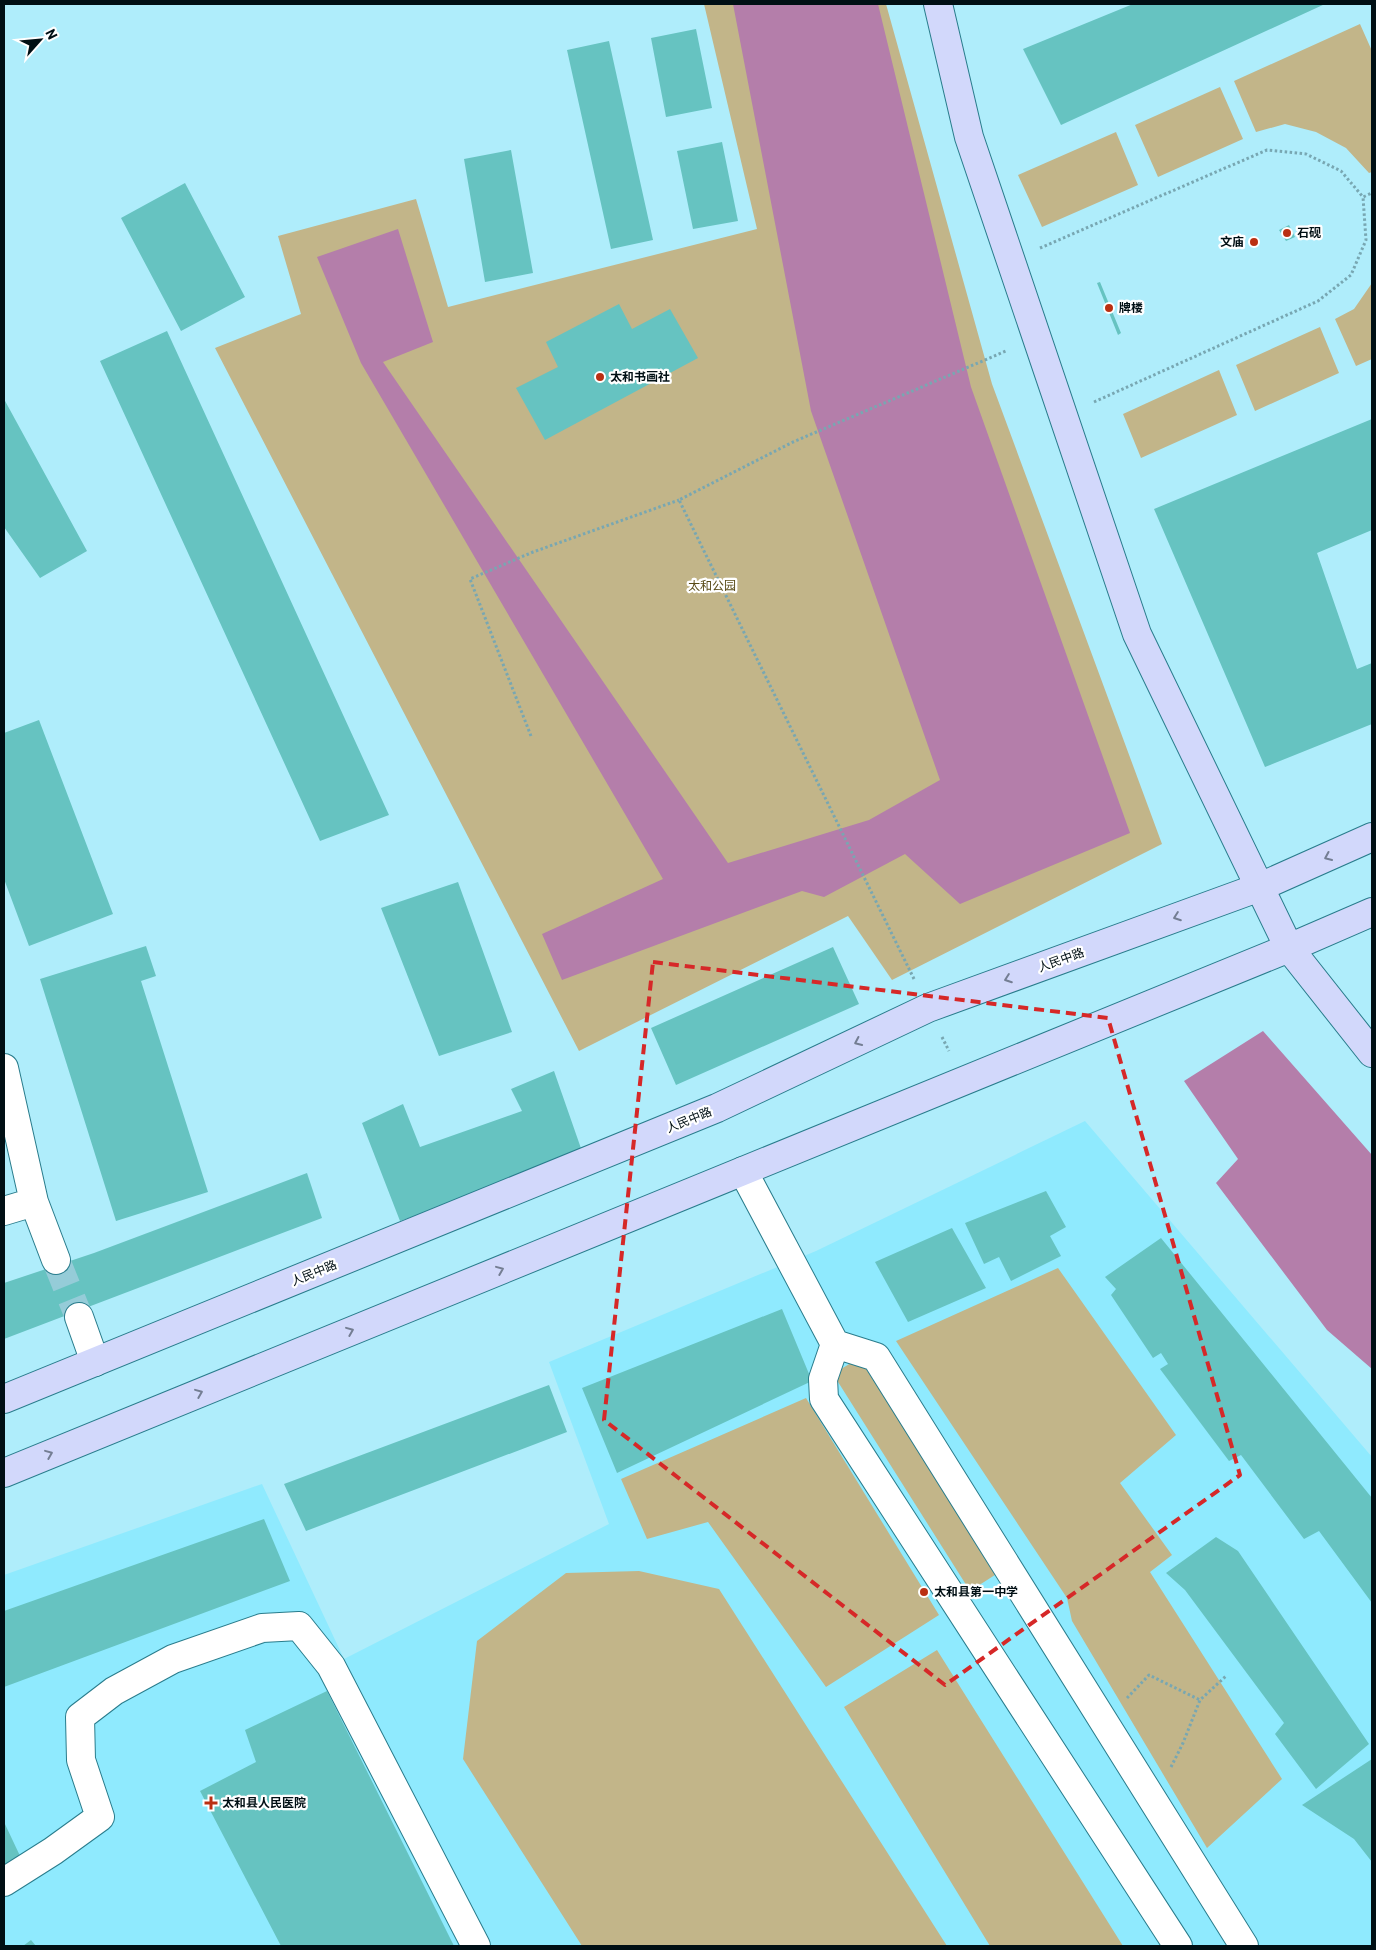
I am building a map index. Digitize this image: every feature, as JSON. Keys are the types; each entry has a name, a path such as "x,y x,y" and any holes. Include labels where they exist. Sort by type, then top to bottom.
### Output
{"main road":[{"path":"938,4 968,136 1137,634 1289,948 1372,1052"},
{"name":"人民中路","path":"4,1399 717,1108 928,1008 1260,887 1372,837"},
{"path":"4,1472 1289,948 1372,912"}],"street":[{"path":"4,1068 34,1202 56,1260"},
{"path":"743,1171 835,1344 876,1357 1244,1946"},
{"path":"4,1211 34,1202"},
{"path":"79,1317 95,1362"},
{"path":"835,1344 823,1379 824,1399 1178,1946"},
{"path":"4,1882 53,1851 100,1817 82,1760 80,1717 114,1691 173,1659 262,1628 299,1626 331,1666 476,1946"}],"path":[{"path":"1011,260 1268,150 1306,154 1341,171 1363,197 1366,240 1352,275 1318,301 1064,415"},
{"path":"1363,197 1372,193"},
{"path":"531,736 470,579 533,552 679,500 793,442 992,358"},
{"path":"679,500 829,807 876,898"},
{"path":"1104,1721 1149,1675 1200,1700"},
{"path":"1153,1801 1184,1743 1200,1700 1226,1676"}],"highlighted area":[{"path":"653,962 1108,1018 1240,1475 945,1685 604,1420"}],"shaded area":[{"path":"733,4 878,4 971,387 1130,833 960,904 905,854 824,897 802,891 562,980 542,934 663,879 361,363 317,257 398,229 433,342 383,362 728,863 869,820 940,780 811,411"},
{"path":"1263,1031 1372,1155 1372,1369 1327,1330 1216,1183 1238,1159 1184,1081"},
{"name":"太和县第一中学","path":"1085,1121 1372,1457 1372,1946 4,1946 4,1575 262,1484 344,1659 609,1524 549,1362 816,1251"}],"green space":[{"name":"太和公园","path":"704,4 886,4 992,384 1162,844 892,980 848,916 579,1051 215,348 301,314 278,236 416,199 448,307 757,229"},
{"path":"1360,24 1372,51 1372,172 1369,173 1346,148 1316,132 1285,124 1256,132 1234,81"},
{"path":"1220,87 1243,139 1158,177 1135,125"},
{"path":"1116,132 1138,185 1042,227 1018,175"},
{"path":"1372,283 1372,359 1356,366 1335,319 1354,309"},
{"path":"1320,327 1339,373 1255,411 1236,365"},
{"path":"1219,370 1237,415 1141,458 1123,414"},
{"path":"1058,1268 1176,1435 1120,1483 1172,1555 1150,1572 1282,1779 1207,1848 1072,1621 1067,1598 896,1341"},
{"path":"859,1358 998,1573 970,1591 833,1374"},
{"path":"806,1398 939,1615 826,1687 708,1522 647,1539 621,1479"},
{"path":"639,1571 719,1589 947,1946 582,1946 463,1759 477,1641 566,1573"},
{"path":"937,1650 1123,1946 990,1946 844,1707"}],"building":[{"path":"1133,4 1325,4 1061,125 1023,49"},
{"path":"696,29 712,108 666,117 651,38"},
{"path":"609,41 653,240 611,249 567,50"},
{"path":"722,142 738,221 693,229 677,151"},
{"path":"511,150 533,273 485,282 464,159"},
{"path":"185,183 245,297 181,331 121,218"},
{"name":"石砚","path":"1289,225 1295,237 1286,241 1279,230"},
{"name":"牌楼","path":"1100,282 1121,333 1118,335 1097,283"},
{"name":"太和书画社","path":"619,304 632,329 670,309 698,358 545,440 516,388 558,367 546,342"},
{"path":"167,331 389,815 320,841 100,361"},
{"path":"4,399 87,551 40,578 4,527"},
{"path":"1372,419 1372,530 1317,553 1357,669 1372,663 1372,724 1265,767 1154,509"},
{"path":"39,720 113,914 29,946 4,879 4,733"},
{"path":"458,882 512,1032 439,1056 381,908"},
{"path":"146,946 156,976 141,981 208,1192 116,1221 40,979"},
{"path":"833,947 859,1004 676,1085 651,1028"},
{"path":"554,1071 584,1157 400,1221 362,1123 403,1104 420,1147 522,1111 511,1089"},
{"path":"307,1173 322,1218 4,1339 4,1283 94,1253"},
{"path":"1046,1191 1066,1227 1050,1236 1061,1256 1011,1281 999,1257 984,1264 965,1223"},
{"path":"952,1228 986,1288 908,1322 875,1262"},
{"path":"1161,1238 1372,1498 1372,1603 1319,1531 1304,1539 1241,1455 1229,1461 1160,1369 1168,1364 1161,1353 1153,1358 1111,1295 1116,1289 1105,1277"},
{"path":"782,1309 812,1381 617,1473 582,1388"},
{"path":"549,1385 567,1432 306,1531 284,1484"},
{"path":"264,1519 290,1581 4,1687 4,1611"},
{"path":"1216,1537 1238,1551 1369,1744 1316,1789 1275,1734 1284,1723 1185,1590 1166,1573"},
{"path":"327,1691 454,1946 281,1946 200,1791 256,1762 245,1730"},
{"path":"1372,1759 1372,1862 1354,1839 1302,1805"},
{"path":"4,1822 21,1858 4,1869"},
{"path":"31,1940 36,1946 23,1946"}],"tunnel":[{"path":"56,1260 79,1317"}],"place":[{"name":"石砚","path":"1287,233"},
{"name":"文庙","path":"1254,242"},
{"name":"牌楼","path":"1109,308"},
{"name":"太和书画社","path":"600,377"},
{"name":"太和县第一中学","path":"924,1592"},
{"name":"太和县人民医院","path":"211,1803"}]}
